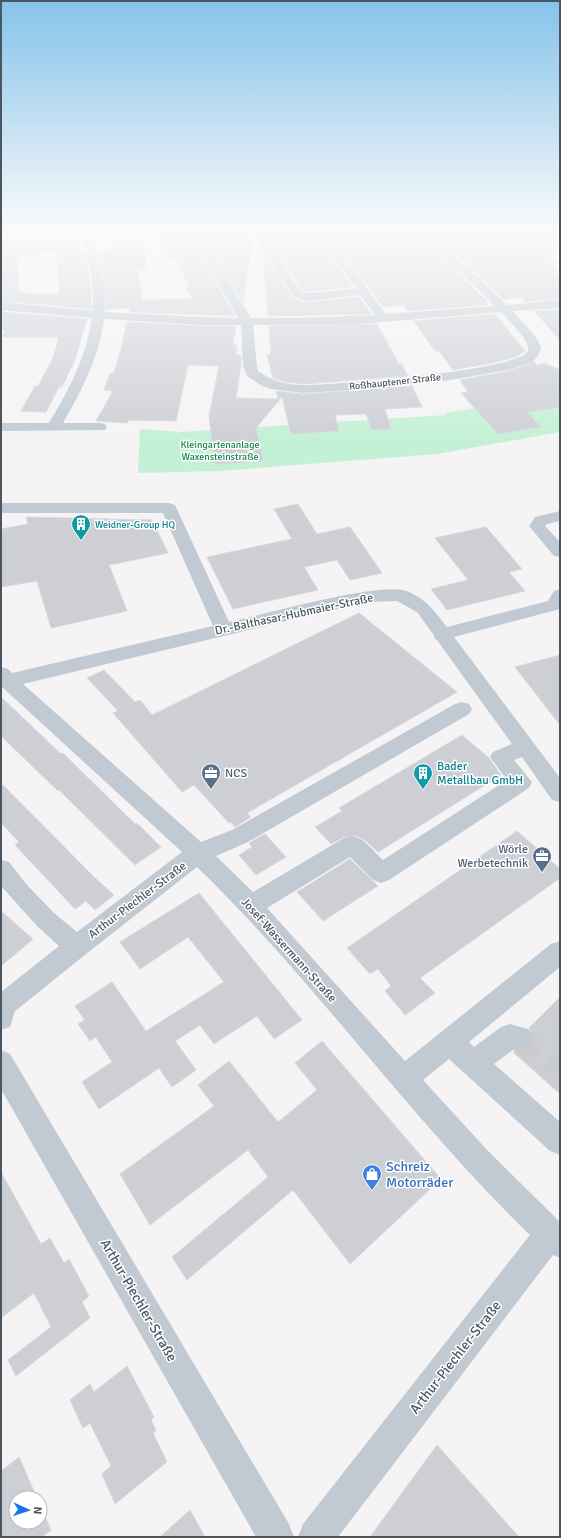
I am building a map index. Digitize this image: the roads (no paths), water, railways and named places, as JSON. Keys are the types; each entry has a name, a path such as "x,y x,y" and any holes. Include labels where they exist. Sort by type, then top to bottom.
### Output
{"street":[{"path":"53,427 75,392 88,364 96,338 99,315 98,301"},
{"path":"235,301 248,322"},
{"path":"370,301 383,318"},
{"path":"496,301 505,309"},
{"path":"1,306 99,315 248,322 337,322 560,304"},
{"name":"Roßhauptener Straße","path":"248,322 250,366 252,373 259,379 271,385 289,388 342,387 442,377 508,366 524,361 534,352 535,347 532,340 505,309"},
{"path":"1,427 100,427"},
{"path":"1,508 169,508 223,629"},
{"path":"560,516 542,520 537,526 560,552"},
{"name":"Dr.-Balthasar-Hubmaier-Straße","path":"4,678 369,596 400,595 422,608 524,748 560,794"},
{"path":"441,635 554,605 560,595"},
{"name":"Josef-Wassermann-Straße","path":"4,678 197,854 250,906 492,1178 555,1238"},
{"name":"Arthur-Piechler-Straße","path":"1,1018 4,1005 77,946 197,854 240,836 462,709"},
{"path":"250,906 352,844 381,873 521,782 500,757 524,748"},
{"name":"Arthur-Piechler-Straße","path":"1,869 19,892 46,920 77,946"},
{"path":"403,1079 560,952"},
{"path":"473,1064 510,1036 520,1038"},
{"path":"449,1042 560,1141"},
{"name":"Arthur-Piechler-Straße","path":"1,1063 276,1537"},
{"name":"Arthur-Piechler-Straße","path":"316,1537 555,1238"}],"tunnel":[{"path":"519,1038 560,1074"}],"place":[{"name":"Weidner-Group HQ","path":"81,541"},
{"name":"NCS","path":"211,790"},
{"name":"Bader Metallbau GmbH","path":"423,790"},
{"name":"Wörle Werbetechnik","path":"542,873"},
{"name":"Schreiz Motorräder","path":"372,1191"}],"park label":[{"name":"Kleingartenanlage Waxensteinstraße","path":"220,450"}]}
